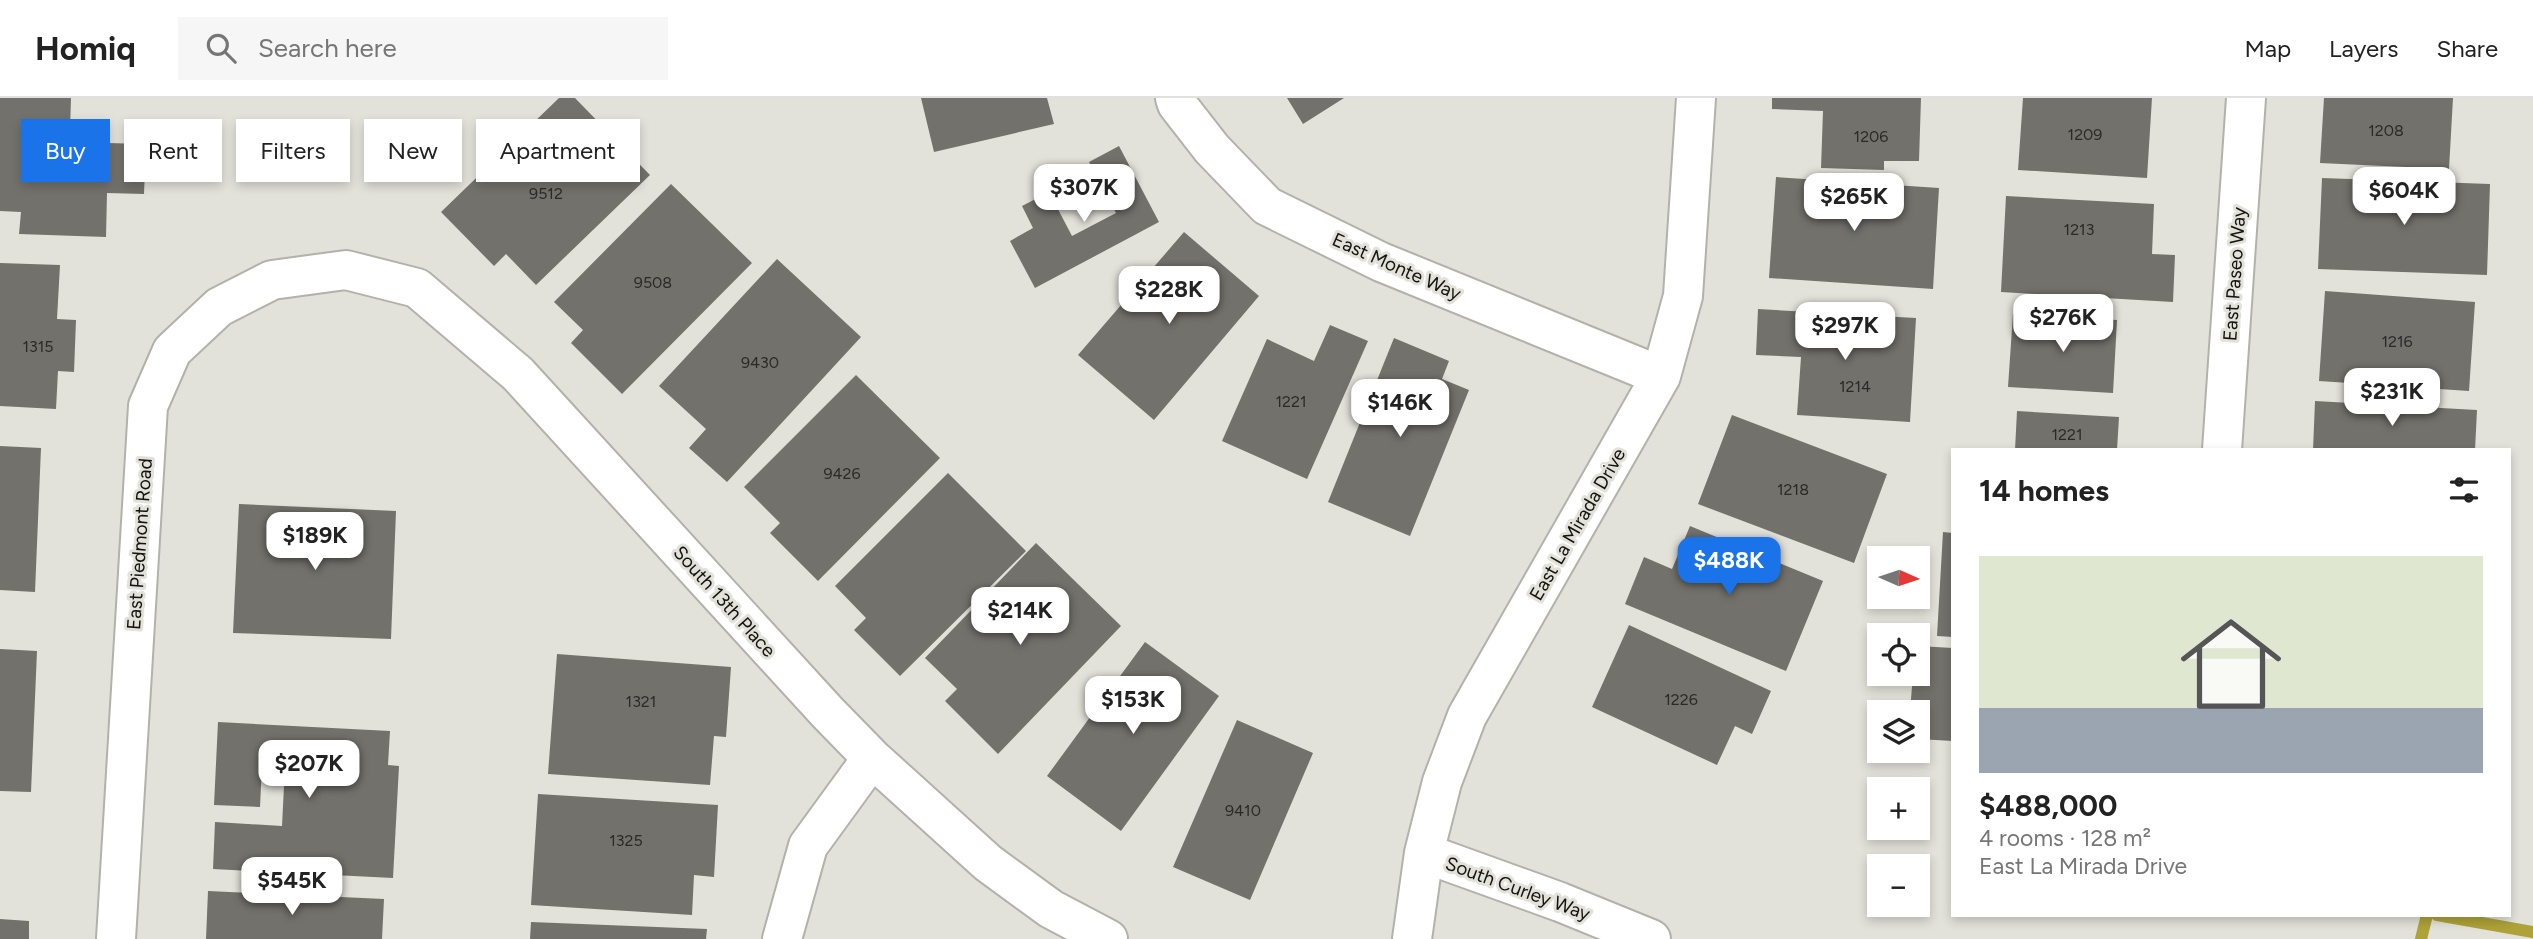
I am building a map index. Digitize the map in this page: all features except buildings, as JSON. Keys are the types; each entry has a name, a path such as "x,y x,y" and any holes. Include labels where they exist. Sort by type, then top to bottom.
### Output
{"street":[{"name":"East Monte Way","path":"1175,98 1212,149 1267,206 1381,262 1661,376"},
{"name":"East La Mirada Drive","path":"1412,939 1424,853 1442,782 1467,716 1661,376 1684,296 1696,98"},
{"name":"East Paseo Way","path":"2222,448 2246,98"},
{"name":"South 13th Place","path":"346,270 417,288 518,374 872,758 988,863 1051,909 1108,939"},
{"name":"East Piedmont Road","path":"116,939 148,407 172,351 219,307 272,280 346,270"},
{"path":"782,939 808,846 872,758"},
{"name":"South Curley Way","path":"1424,853 1560,902 1651,939"}],"waterway":[{"path":"2421,939 2426,917"},
{"path":"2448,917 2533,932"}]}
